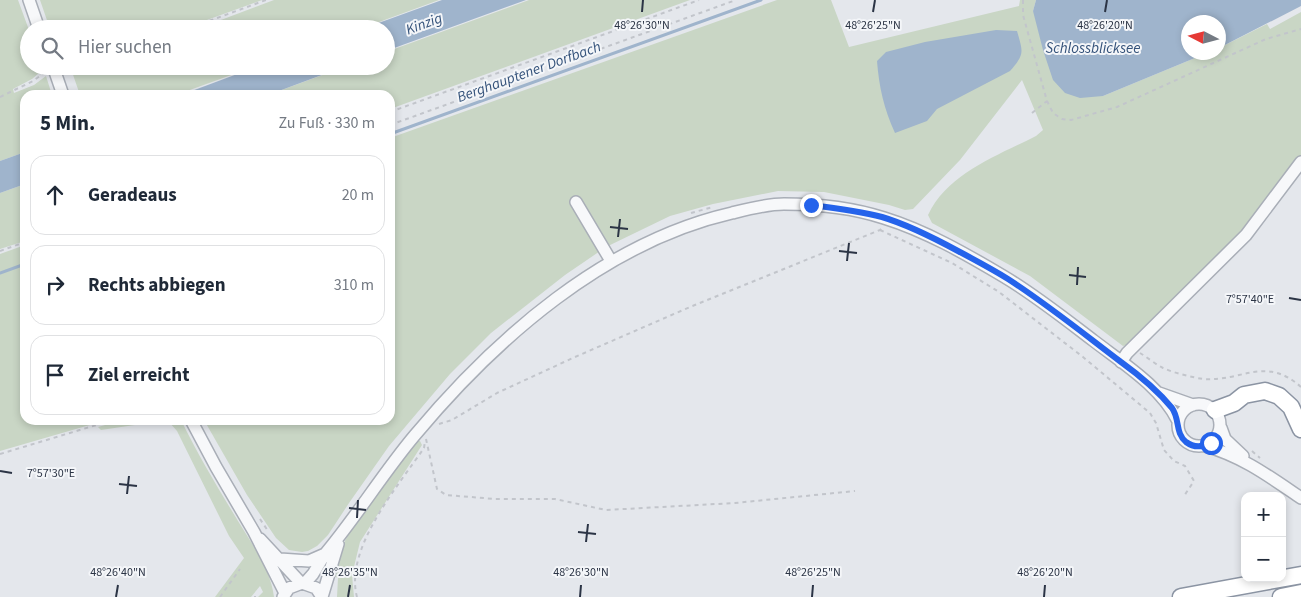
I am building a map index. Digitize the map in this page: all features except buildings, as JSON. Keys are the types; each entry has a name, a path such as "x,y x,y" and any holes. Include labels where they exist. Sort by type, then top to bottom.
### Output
{"highway":[{"path":"1215,410 1234,403 1244,395 1265,391 1279,396 1291,407 1301,429"},
{"path":"1181,597 1301,575"},
{"path":"1281,597 1301,593"}],"street":[{"path":"29,0 36,20"},
{"path":"52,75 60,90"},
{"path":"1121,362 1127,353 1246,235 1301,162"},
{"path":"576,202 585,214 611,261"},
{"path":"194,425 216,468 254,532 284,595 294,585 302,583 313,574 360,506 415,434 516,331 570,288 611,261 686,225 746,209 781,204 830,208 889,220 941,242 1008,279 1121,362 1153,389 1172,409 1178,421 1180,435 1185,441 1191,445 1222,450 1256,462"},
{"path":"1153,389 1193,405"},
{"path":"1178,421 1186,408 1193,405 1204,404 1215,410 1221,422 1225,439 1301,498"},
{"path":"1205,446 1216,439 1221,428"},
{"path":"254,532 300,582 316,588 322,597"},
{"path":"322,597 341,535"},
{"path":"280,559 309,562 326,554"}],"path":[{"path":"212,20 266,0"},
{"path":"395,110 699,0"},
{"path":"395,123 736,0"},
{"path":"1023,0 1023,15 1047,101 1053,112 1062,119 1071,120 1117,106 1266,39 1301,29"},
{"path":"0,97 44,75"},
{"path":"1032,113 1047,101"},
{"path":"686,215 701,209 720,206"},
{"path":"438,425 452,420 497,393 575,357 690,307 880,230 889,220"},
{"path":"880,230 952,263 999,292 1150,413 1156,423 1164,450 1174,461 1185,466 1194,481 1184,496"},
{"path":"0,251 20,244"},
{"path":"1134,348 1163,368 1195,377 1232,377 1248,372 1265,370 1280,374 1294,381 1301,388"},
{"path":"0,454 96,425"},
{"path":"357,597 355,575 357,559 364,541 378,514 424,448 425,436 437,489 446,495 495,499 555,499 606,510 735,503 855,491"},
{"path":"1248,448 1256,462"},
{"path":"260,519 271,535"},
{"path":"220,597 240,569"}],"green space":[{"path":"0,0 18,0 25,20 20,20 20,75 37,75 13,89 14,93 20,91 20,154 0,161"},
{"path":"40,0 262,0 207,20 47,20"},
{"path":"274,0 439,0 385,20 221,20"},
{"path":"529,0 690,0 395,107 395,90 282,90 322,75 395,75 395,49"},
{"path":"777,0 831,0 849,47 1019,6 1020,0 1036,0 1033,11 1103,96 1190,60 1226,60 1226,44 1267,24 1270,29 1301,12 1301,156 1270,193 1240,236 1134,343 1123,346 1030,276 932,223 928,215 937,200 961,177 975,167 1036,136 1043,130 1022,80 960,160 913,209 905,210 824,192 778,191 713,204 670,216 606,247 565,275 491,333 450,374 389,446 328,535 317,546 308,551 289,550 276,538 247,495 207,425 395,425 395,136"},
{"path":"73,75 231,75 190,90 78,90"},
{"path":"46,76 50,90 22,90 34,85"},
{"path":"20,186 20,243 0,249 0,193"},
{"path":"20,247 20,425 90,425 0,451 0,254"},
{"path":"105,425 135,425 101,430 98,427"},
{"path":"172,425 184,425 208,471 260,557 269,577 274,597 258,597 263,592 260,586 251,597 215,597 244,558 229,536 177,431"},
{"path":"416,441 420,441 422,445 360,542 352,575 354,597 337,597 338,578 331,575 342,546 351,530"}],"water":[{"name":"Kinzig","path":"442,0 526,0 395,48 395,20 387,20"},
{"name":"Schlossblicksee","path":"1036,0 1301,0 1301,6 1226,44 1226,15 1181,15 1181,60 1190,60 1103,96 1080,98 1065,93 1053,80 1033,11"},
{"path":"996,30 1017,31 1021,44 1021,53 1018,61 1010,71 937,109 927,121 895,133 883,98 877,61 886,52 925,42"},
{"path":"235,75 322,75 281,90 194,90"},
{"path":"20,154 20,186 0,193 0,161"}],"waterway":[{"name":"Berghauptener Dorfbach","path":"395,132 761,0"},
{"name":"Berghauptener Dorfbach","path":"0,273 20,266"}],"route":[{"path":"811,205 882,217 912,228 1008,279 1133,371 1153,389 1172,409 1178,421 1180,435 1185,441 1198,447 1211,443"}]}
